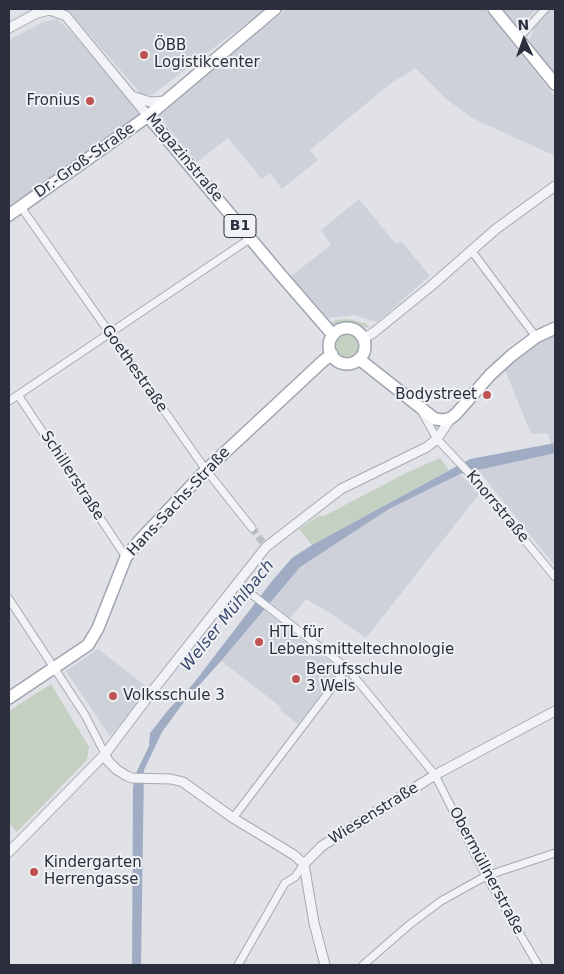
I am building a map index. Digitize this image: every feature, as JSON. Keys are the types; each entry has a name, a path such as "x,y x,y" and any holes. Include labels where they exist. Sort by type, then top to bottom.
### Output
{"main road":[{"name":"Dr.-Groß-Straße","path":"9,215 148,116 276,9"},
{"path":"494,9 555,84"},
{"name":"Magazinstraße","path":"148,116 324,327 333,335"},
{"path":"351,328 364,338 365,349 359,359 346,363 336,359 332,354 330,344 333,335 341,329 351,328"},
{"path":"359,359 434,420 443,420 451,418 460,410 490,375 512,355 536,337 555,328"},
{"name":"Hans-Sachs-Straße","path":"9,698 88,645 93,638 126,557 139,541 206,470 322,361 332,354"}],"street":[{"path":"518,39 546,9"},
{"name":"Magazinstraße","path":"9,28 37,13 50,10 66,16 148,116"},
{"path":"132,96 150,102 166,101"},
{"path":"364,338 374,333 431,286 496,229 555,186"},
{"name":"Goethestraße","path":"20,207 206,470 252,528"},
{"path":"9,401 251,238"},
{"path":"471,250 536,337"},
{"name":"Schillerstraße","path":"18,395 126,557"},
{"path":"419,408 437,439"},
{"path":"9,852 105,754 266,547 341,489 427,448 437,439 451,418"},
{"name":"Knorrstraße","path":"437,439 460,462 555,577"},
{"name":"Obermüllnerstraße","path":"237,583 347,668 435,775 486,876 538,965"},
{"path":"9,598 85,715 108,761 117,770 132,778 171,779 183,782 233,818 294,855 304,864 314,923 325,965"},
{"path":"233,818 347,668"},
{"name":"Wiesenstraße","path":"238,965 285,883 295,877 304,864 322,846 435,775 555,711"},
{"path":"363,965 408,924 440,901 486,876 555,853"}],"shaded area":[{"name":"ÖBB Logistikcenter","path":"67,9 265,9 152,95 143,96"},
{"path":"287,9 485,9 555,97 555,156 472,118 445,98 416,68 390,84 310,150 318,160 282,189 270,173 262,179 228,138 197,162 157,114"},
{"path":"503,9 537,9 523,24 517,26"},
{"path":"548,9 555,9 555,75 529,40 537,22"},
{"name":"Fronius","path":"57,19 73,34 141,115 9,208 9,40 43,22"},
{"path":"359,199 396,244 402,242 430,276 378,321 372,321 355,315 328,318 291,276 331,245 321,230"},
{"path":"555,335 555,566 478,470 553,453 548,433 532,434 505,370 519,357 543,340"},
{"path":"460,474 480,493 366,638 335,616 306,599 290,618 268,600 296,567 389,509"},
{"name":"Berufsschule 3 Wels","path":"264,610 340,670 298,724 280,710 281,707 221,661"},
{"name":"Volksschule 3","path":"98,649 147,687 137,705 110,736 66,671"}],"green space":[{"path":"348,319 367,324 369,328 348,324 335,326 331,323 336,320"},
{"path":"348,334 357,337 360,346 357,355 348,358 339,355 336,346 339,337"},
{"path":"440,458 449,470 312,545 299,529 318,516 324,516 406,473"},
{"path":"51,684 89,747 87,760 17,832 9,824 9,711"}],"water":[{"path":"555,443 555,453 460,474 389,509 300,567 184,702 162,732 144,770 141,965 132,965 133,787 137,771 149,746 150,733 169,709 193,684 272,581 292,558 312,545 470,459"}],"tunnel":[{"path":"252,528 266,547"}],"place":[{"name":"ÖBB Logistikcenter","path":"144,55"},
{"name":"Fronius","path":"90,101"},
{"name":"Bodystreet","path":"487,395"},
{"name":"HTL für Lebensmitteltechnologie","path":"259,642"},
{"name":"Berufsschule 3 Wels","path":"296,679"},
{"name":"Volksschule 3","path":"113,696"},
{"name":"Kindergarten Herrengasse","path":"34,872"}],"water label":[{"name":"Welser Mühlbach","path":"228,616"}]}
